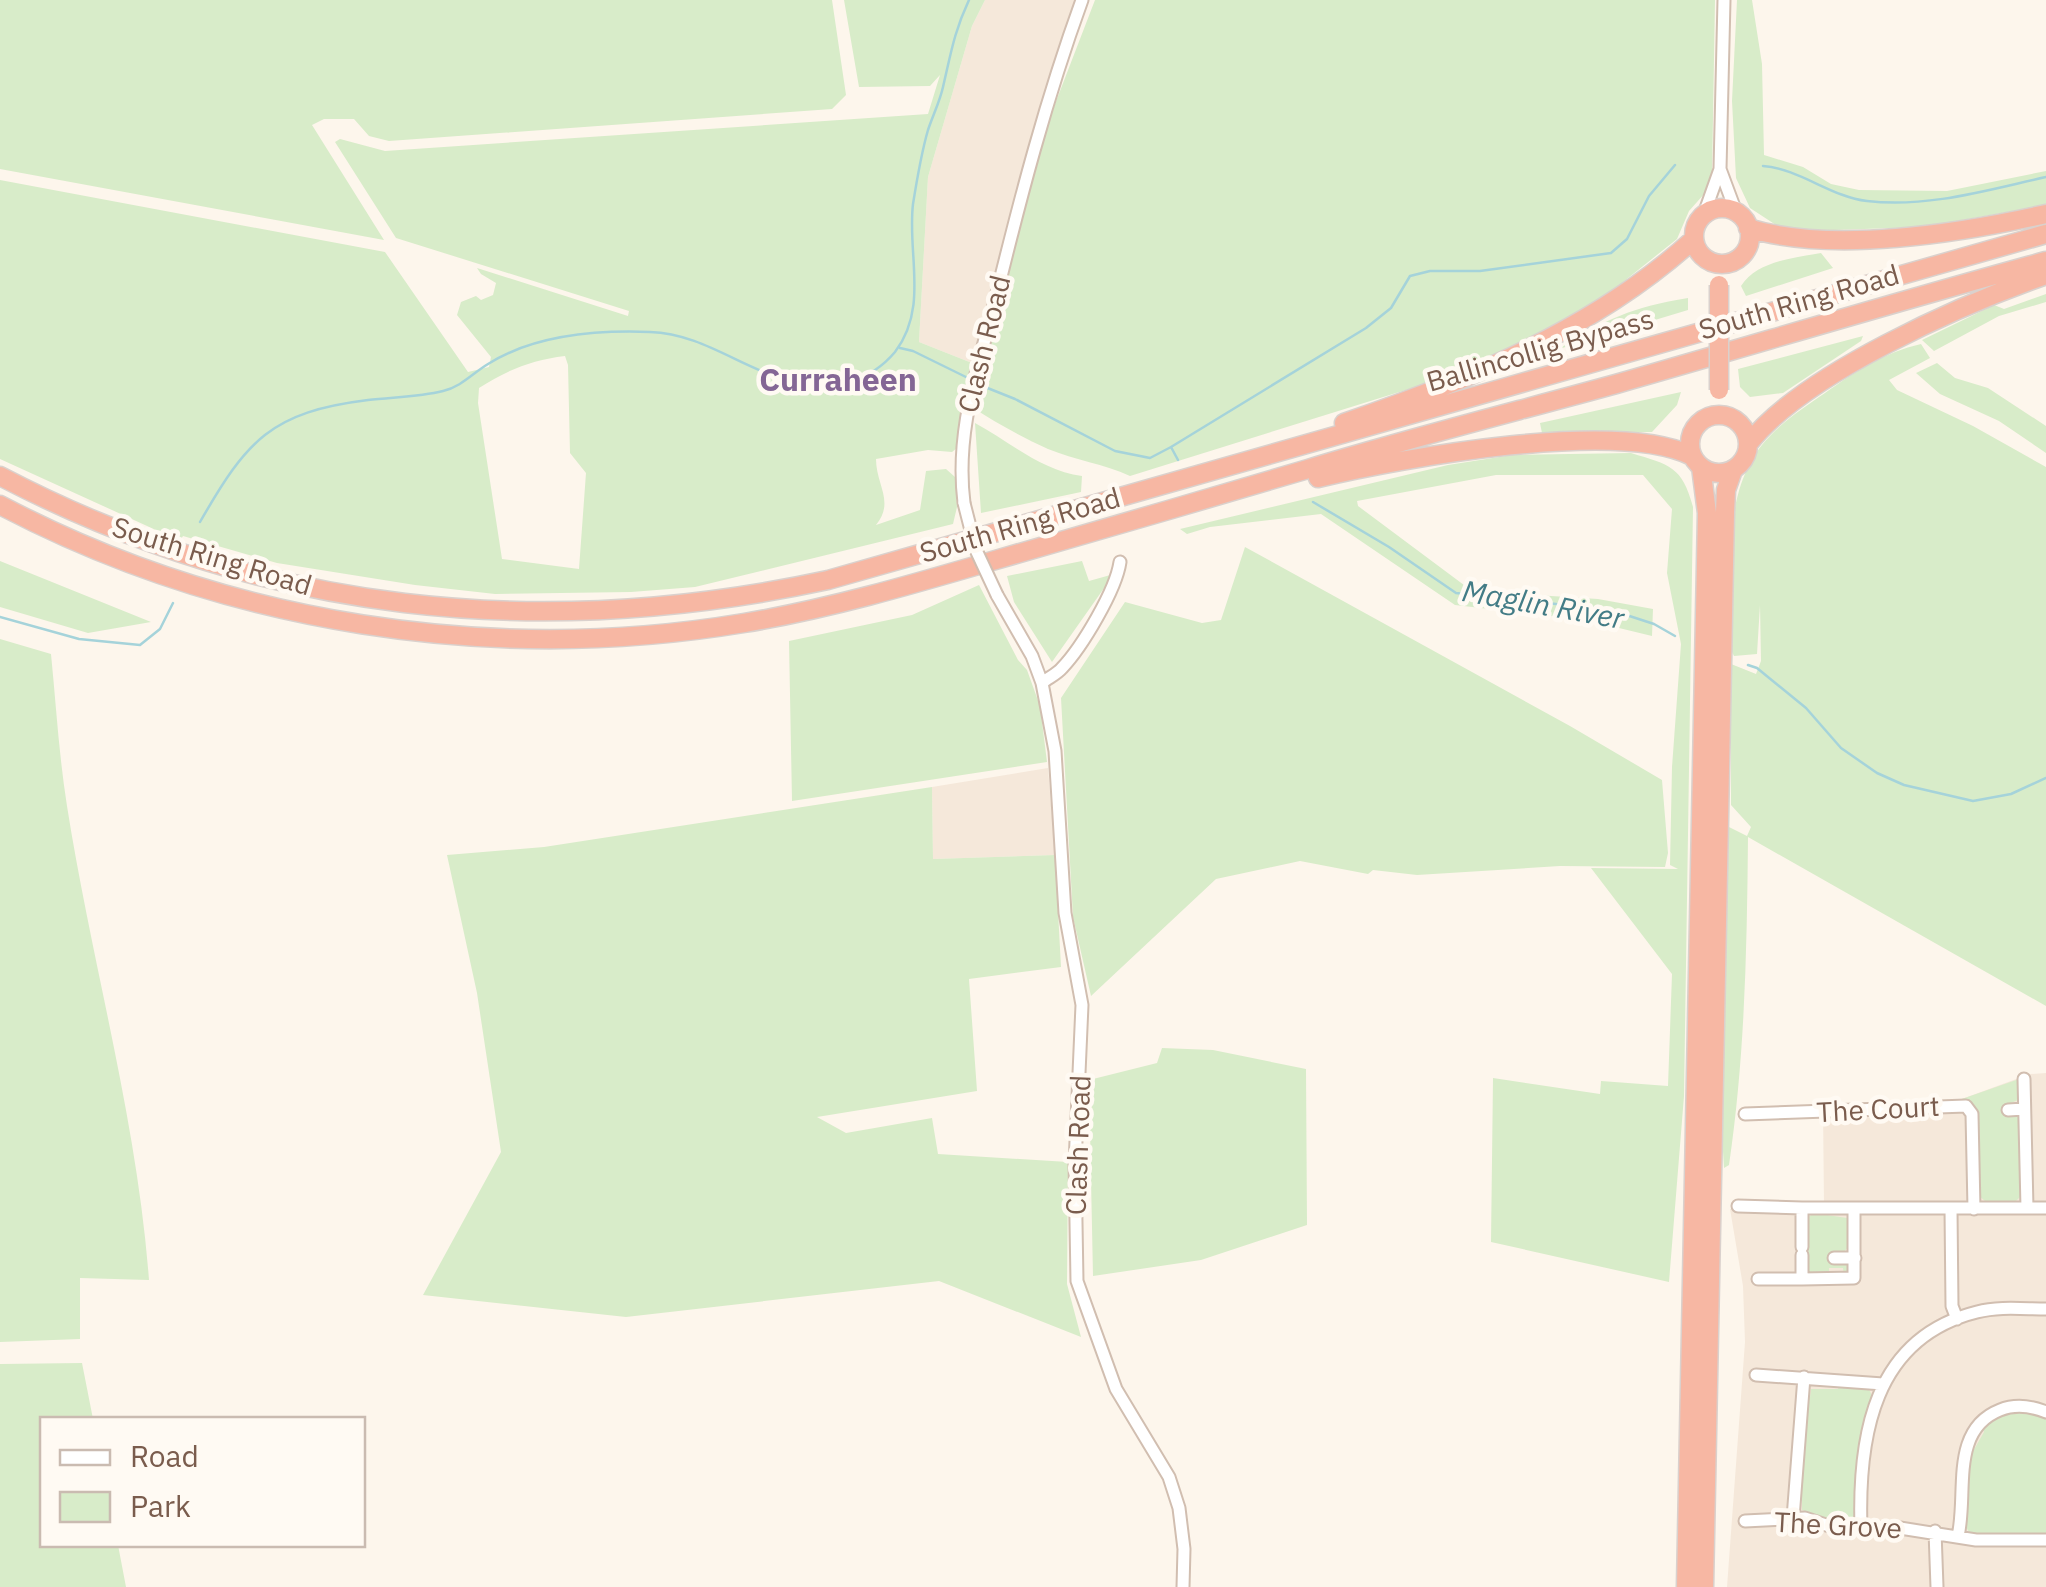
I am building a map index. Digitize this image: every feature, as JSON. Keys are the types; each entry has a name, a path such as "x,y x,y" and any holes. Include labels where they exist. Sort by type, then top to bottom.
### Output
{"highway":[{"path":"1704,258 1713,263 1739,258 1748,244 1748,228 1736,212 1720,208 1704,214 1694,229 1694,238 1704,258 1719,285 1719,390 1728,416 1743,426 1749,443"},
{"path":"1748,228 1791,238 1906,236 2046,214"},
{"name":"Ballincollig Bypass","path":"1164,485 2046,234"},
{"path":"1164,485 1486,370 1554,336 1611,300 1654,272 1694,238"},
{"name":"South Ring Road","path":"0,505 110,555 240,598 324,618 400,630 535,639 656,635 795,614 1167,513 1314,467 2046,261"},
{"path":"1719,285 1732,262"},
{"path":"1704,1587 1726,490 1733,470 1745,459 1749,443 1761,428 1794,402 1870,354 1987,297 2046,275"},
{"path":"1686,1587 1706,532 1706,490 1696,462 1692,431 1704,419 1719,390"},
{"path":"1704,419 1728,416"},
{"path":"1167,513 1354,469 1488,448 1639,442 1674,447 1717,474 1733,470"},
{"name":"South Ring Road","path":"0,476 136,537 290,584 424,606 541,613 670,607 772,592 828,580 1164,485"}],"street":[{"name":"Clash Road","path":"1082,0 1056,69 1026,172 969,396 961,452 964,503 976,550 997,596 1024,639 1042,683 1055,751 1065,912 1082,1005 1074,1164 1077,1281 1116,1390 1169,1477 1179,1508 1184,1549 1182,1587"},
{"path":"1704,214 1720,169 1724,0"},
{"path":"1720,169 1736,212"},
{"path":"1042,683 1061,669 1081,640 1110,594 1120,562"},
{"path":"2024,1079 2027,1208"},
{"name":"The Court","path":"1745,1114 1966,1106 1972,1114 1974,1209"},
{"path":"2008,1110 2024,1109"},
{"path":"1738,1206 1828,1210 2046,1208"},
{"path":"1802,1208 1802,1279"},
{"path":"1758,1279 1852,1279 1854,1209"},
{"path":"1951,1209 1952,1306 1957,1318"},
{"path":"1834,1258 1855,1258"},
{"path":"1861,1528 1864,1446 1870,1415 1883,1384 1915,1344 1957,1318 1988,1310 2046,1309"},
{"path":"1756,1376 1883,1384"},
{"path":"1793,1518 1804,1378"},
{"path":"1958,1536 1963,1460 1974,1431 1986,1417 2007,1408 2031,1407 2046,1412"},
{"name":"The Grove","path":"1745,1521 1808,1518 1838,1529 1935,1531 1937,1587"},
{"path":"1935,1531 1976,1540 2046,1540"}],"shaded area":[{"path":"985,0 1077,0 1044,94 972,363 919,342 928,177 972,26"},
{"path":"1048,768 1055,855 933,859 932,787"},
{"path":"2046,1073 2046,1587 1727,1587 1745,1342 1743,1286 1730,1209 1824,1205 1823,1109 1959,1100 2030,1074"}],"green space":[{"path":"0,0 832,0 846,95 832,109 389,141 369,136 354,119 324,119 312,125 384,240 0,169"},
{"path":"844,0 985,0 972,26 928,177 919,342 972,363 961,407 957,448 952,452 928,450 876,459 884,509 876,525 920,510 926,471 946,469 955,477 957,507 953,524 695,587 495,594 277,563 183,536 180,541 0,459 0,180 385,252 468,372 489,367 491,357 457,315 461,302 493,295 496,283 477,268 628,316 629,311 396,238 335,142 340,139 385,151 928,114 940,75 930,86 859,87","holes":["565,356 570,453 586,473 579,569 502,559 479,388 542,360"]},
{"path":"1095,0 1715,0 1712,176 1705,193 1689,211 1677,239 1603,298 1470,370 1130,476 1048,449 972,407 1045,130"},
{"path":"1737,0 1752,0 1762,64 1764,155 1803,167 1831,184 1859,190 1947,191 2046,171 2046,205 1923,227 1805,231 1779,227 1750,208 1736,178 1732,101"},
{"path":"1821,253 1833,268 1746,296 1741,286 1766,266"},
{"path":"2046,294 2046,302 1999,316 1934,351 1922,340 1994,305 2004,309"},
{"path":"1688,298 1688,310 1559,349 1620,316"},
{"path":"1863,336 1783,393 1750,397 1740,387 1738,369"},
{"path":"1921,344 1930,358 1889,380 1897,390 2046,467 2046,1006 1748,837 1742,1042 1729,1165 1724,1168 1721,1118 1729,827 1747,836 1751,827 1731,805 1731,664 1756,674 1761,661 1760,605 1757,654 1734,656 1732,652 1730,568 1735,510 1753,458 1783,424 1871,364"},
{"path":"1937,363 1955,378 1988,388 2046,426 2046,453 1999,421 1940,394 1916,373"},
{"path":"1681,392 1677,405 1652,432 1542,433 1540,423"},
{"path":"975,423 1040,462 1082,476 1081,492 981,513"},
{"path":"1631,453 1656,461 1679,475 1693,507 1684,1096 1669,1282 1491,1242 1493,1078 1600,1094 1601,1081 1668,1086 1672,974 1591,868 1678,869 1670,865 1681,644 1667,573 1672,509 1643,475 1496,475 1357,501 1358,506 1472,591 1598,599 1653,609 1652,636 1586,620 1455,605 1321,514 1210,527 1187,534 1180,529 1448,465 1512,455"},
{"path":"1245,547 1662,780 1668,853 1665,867 1560,866 1417,875 1373,870 1368,874 1300,861 1216,879 1091,996 1073,917 1061,698 1125,602 1202,623 1221,620"},
{"path":"0,561 151,622 88,633 0,607"},
{"path":"1082,561 1089,581 1114,574 1052,662 1014,602 1007,576"},
{"path":"979,585 1027,670 1040,706 1047,762 792,801 789,641 912,615"},
{"path":"0,639 51,654 67,806 143,1220 149,1280 80,1278 80,1339 0,1342"},
{"path":"932,787 933,859 1055,855 1061,967 969,979 977,1091 817,1117 846,1133 932,1118 938,1154 1068,1162 1067,1284 1081,1337 939,1281 626,1317 423,1295 501,1152 477,993 447,855 544,847"},
{"path":"1162,1048 1213,1050 1306,1069 1307,1225 1201,1260 1093,1276 1089,1080 1157,1063"},
{"path":"2019,1079 2018,1100 2006,1105 2020,1119 2023,1194 2015,1202 1986,1202 1977,1194 1965,1101 1959,1100"},
{"path":"1814,1213 1847,1218 1849,1246 1842,1262 1848,1266 1849,1274 1844,1276 1843,1268 1829,1268 1829,1276 1809,1273 1807,1218"},
{"path":"82,1363 93,1417 40,1417 40,1547 118,1547 126,1587 0,1587 0,1364"},
{"path":"1868,1387 1872,1396 1859,1443 1856,1518 1845,1524 1844,1520 1830,1520 1802,1510 1802,1501 1798,1501 1806,1398 1810,1397 1811,1389"},
{"path":"2025,1410 2046,1418 2046,1535 1976,1535 1965,1525 1968,1460 1983,1428 2001,1415"}],"waterway":[{"path":"200,522 248,451 285,422 335,405 449,389 506,354 566,336 609,332 676,336 797,383 852,381 875,369 895,352 911,317 912,223 918,176 956,33 969,0"},
{"path":"1171,447 1366,328 1391,308 1410,276 1611,253 1627,239 1649,196 1675,165"},
{"path":"1763,166 1790,172 1854,198 1890,203 1957,196 2046,177"},
{"name":"Maglin River","path":"900,348 970,379"},
{"name":"Maglin River","path":"980,385 1115,451 1150,458 1171,447 1178,460"},
{"name":"Maglin River","path":"1313,502 1456,593 1611,610 1654,624 1675,636"},
{"path":"0,617 79,639 140,645 160,629 173,603"},
{"name":"Maglin River","path":"1748,665 1806,708 1841,748 1877,773 1904,785 1973,801 2011,794 2046,778"}],"district":[{"name":"Curraheen","path":"838,380"}]}
